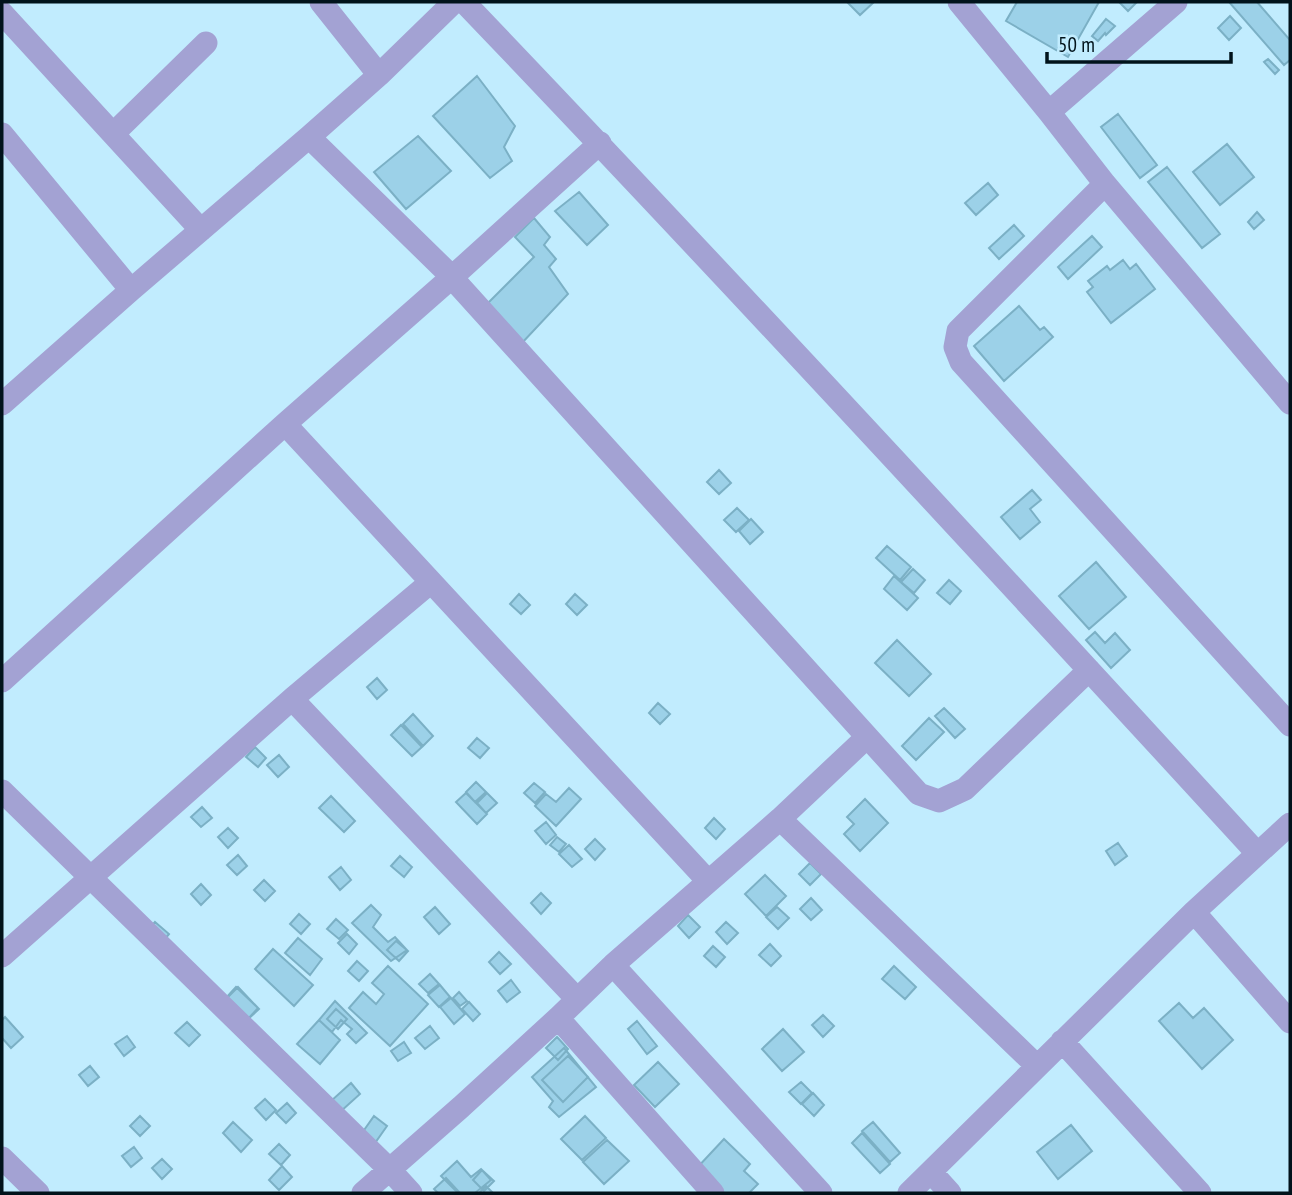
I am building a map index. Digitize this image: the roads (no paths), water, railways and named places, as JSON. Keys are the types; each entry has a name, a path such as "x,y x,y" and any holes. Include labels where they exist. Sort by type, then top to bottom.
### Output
{"street":[{"path":"321,2 379,75"},
{"path":"2,404 379,75 454,2"},
{"path":"464,2 600,143 1257,853"},
{"path":"959,2 1105,184 1290,403"},
{"path":"1049,112 1175,2"},
{"path":"2,13 201,230"},
{"path":"113,134 206,43"},
{"path":"2,134 131,290"},
{"path":"309,137 451,278 919,794 939,801 965,789 1089,670"},
{"path":"2,681 600,143"},
{"path":"1105,184 958,331 955,347 961,362 1290,725"},
{"path":"285,424 708,881"},
{"path":"2,956 292,699 431,582"},
{"path":"292,699 577,999"},
{"path":"363,1193 867,737"},
{"path":"2,791 411,1193"},
{"path":"780,818 1037,1066"},
{"path":"909,1193 1194,912 1290,824"},
{"path":"1194,912 1290,1022"},
{"path":"613,965 821,1193"},
{"path":"558,1018 713,1193"},
{"path":"1062,1041 1200,1193"},
{"path":"2,1158 38,1193"},
{"path":"932,1172 950,1193"}]}
